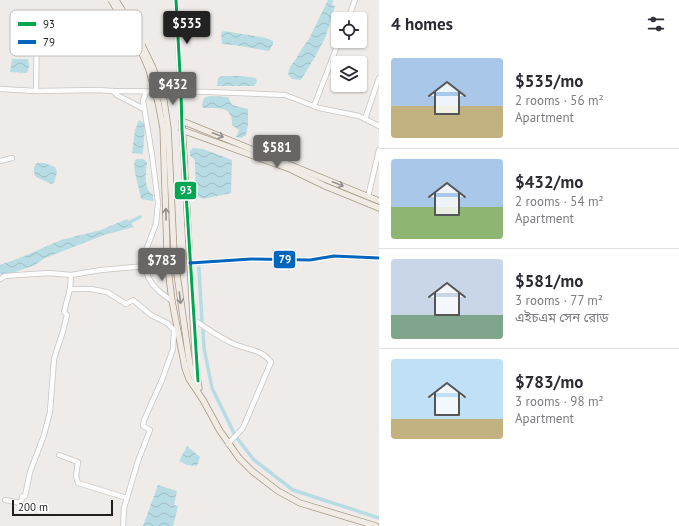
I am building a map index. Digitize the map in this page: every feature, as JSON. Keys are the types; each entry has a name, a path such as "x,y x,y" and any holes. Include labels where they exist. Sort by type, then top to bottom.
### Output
{"main road":[{"path":"111,0 117,10"},
{"path":"116,0 122,10"},
{"path":"142,44 153,68 161,102 165,128 174,252"},
{"path":"142,53 161,102"},
{"path":"199,388 196,372 182,121 379,201"},
{"path":"165,128 167,253"},
{"path":"182,130 290,169 325,186 379,208"},
{"path":"167,260 172,301 185,368 189,379 203,400 228,444 252,471 278,491 300,503 376,526"},
{"path":"175,260 190,366 203,400"}],"street":[{"path":"176,0 182,121"},
{"path":"351,12 355,0"},
{"path":"314,106 336,48"},
{"path":"36,91 37,56"},
{"path":"365,119 379,78"},
{"path":"0,89 36,91 97,90 285,95 319,108 344,112 365,119 379,126"},
{"path":"113,91 117,95 144,109"},
{"path":"146,92 143,101 158,203 156,224 146,250 146,266 148,276 153,285 172,301"},
{"path":"368,197 379,150"},
{"path":"0,161 12,158"},
{"path":"190,263 251,259 310,260 334,256 379,258"},
{"path":"0,279 5,276 71,274 146,266"},
{"path":"5,500 21,503 22,497 25,496 30,472 46,426 50,412 54,359 67,314 64,312 70,289 71,274"},
{"path":"70,289 91,289 107,292 126,304 133,300 151,315 166,323 174,330 173,349 162,380 144,420 143,426 150,430 138,461 124,508 123,526"},
{"path":"194,320 234,344 259,351 271,362 243,428 228,444"},
{"path":"59,455 78,462 76,476 78,483 127,498"}],"water":[{"path":"328,0 333,0 332,5 335,6 333,12 331,12 331,19 326,36 301,80 292,79 288,74 290,67 309,39"},
{"path":"224,31 266,38 273,41 273,44 269,51 222,44 221,33"},
{"path":"12,59 28,59 29,67 27,73 10,72"},
{"path":"222,76 256,78 257,82 254,86 217,86 218,78"},
{"path":"211,96 228,97 232,105 248,109 248,125 246,135 241,138 236,137 239,130 232,125 232,119 228,111 220,108 204,108 202,106 204,98"},
{"path":"139,120 145,124 143,154 132,153 135,130"},
{"path":"193,148 203,149 232,160 231,193 203,199 196,196 195,161 190,156 190,151"},
{"path":"143,159 147,162 146,184 153,195 153,201 141,199 134,164 135,160"},
{"path":"37,163 45,163 55,167 57,172 54,183 51,184 36,177 34,170"},
{"path":"127,219 134,227 104,235 45,258 35,265 12,273 0,274 0,265 61,240 101,230"},
{"path":"187,446 200,457 197,466 187,465 179,461"},
{"path":"158,485 177,491 174,505 178,506 173,526 143,526"}],"waterway":[{"path":"126,224 140,217"},
{"path":"199,268 202,322"},
{"path":"203,330 204,348 212,388 235,435"},
{"path":"237,438 254,460 293,490 379,518"}],"transit line":[{"name":"93","path":"176,0 182,130 198,381"},
{"name":"79","path":"190,263 251,259 310,260 334,256 379,258"}]}
